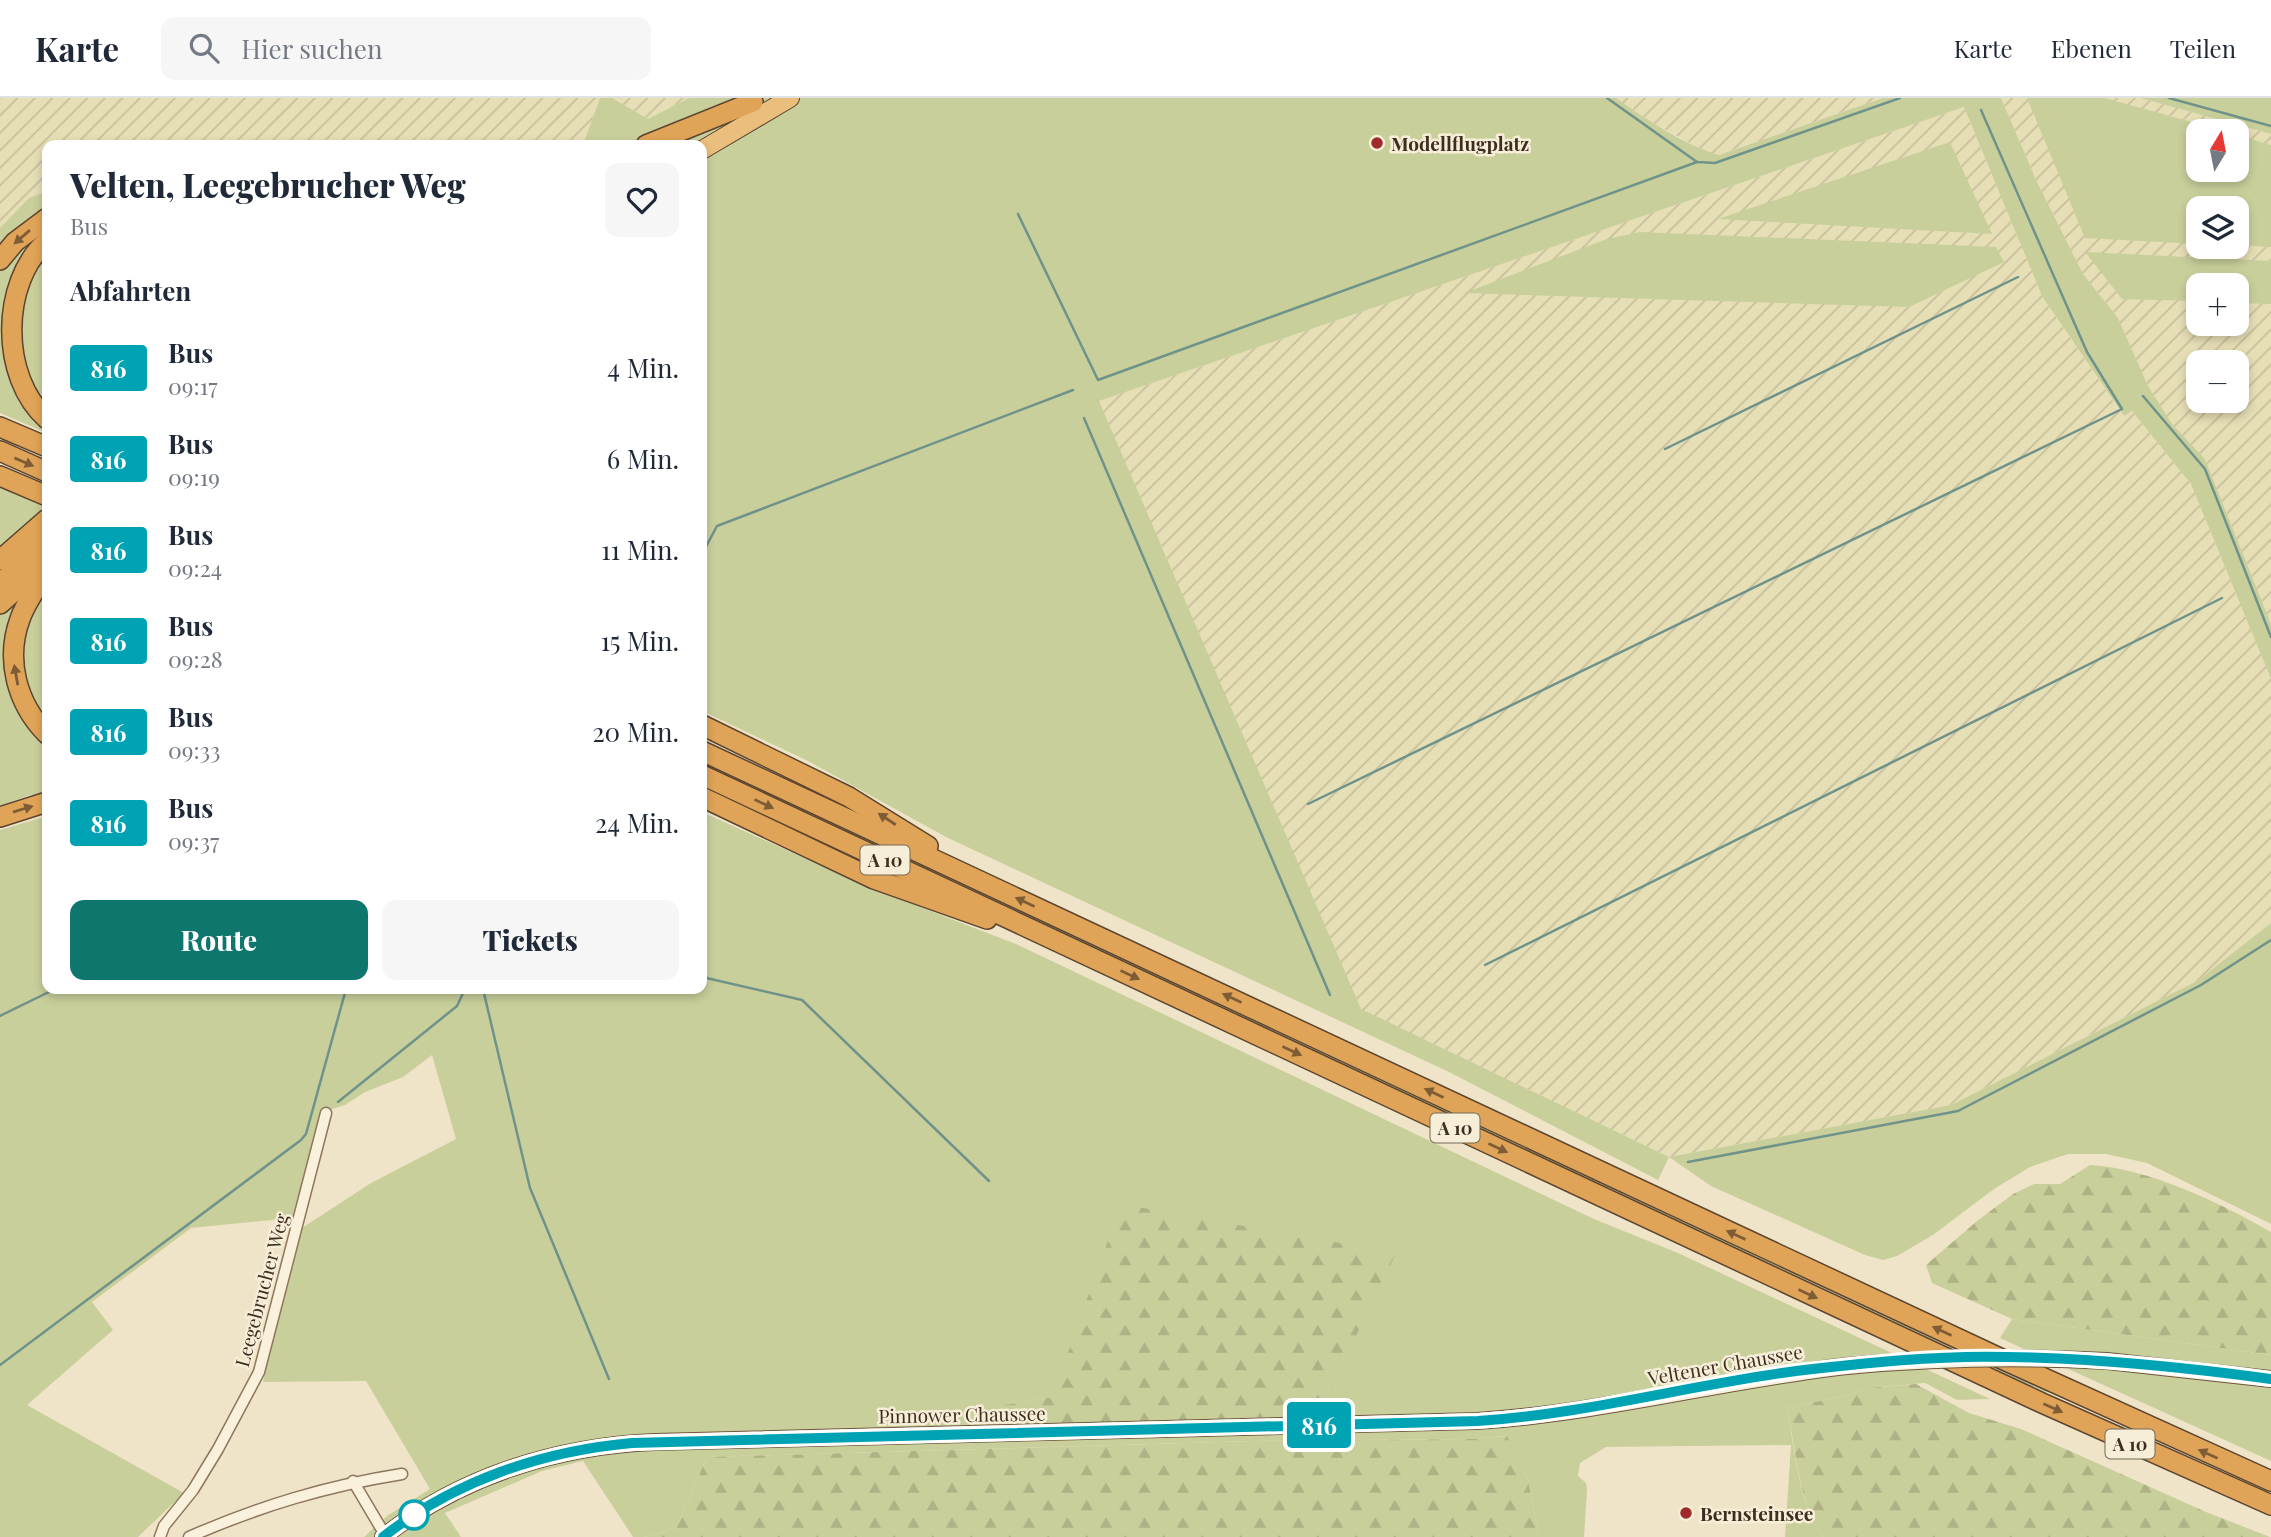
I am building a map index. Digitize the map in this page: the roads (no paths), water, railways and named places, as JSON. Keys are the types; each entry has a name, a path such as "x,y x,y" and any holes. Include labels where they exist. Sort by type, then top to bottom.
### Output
{"highway":[{"path":"707,147 790,98"},
{"path":"658,140 756,100"},
{"path":"686,140 756,100"},
{"path":"0,260 15,242 42,222"},
{"path":"42,246 27,259 12,281 5,300 2,338 8,366 21,393 42,414"},
{"path":"0,427 42,445"},
{"path":"0,451 42,470"},
{"path":"0,476 42,494"},
{"path":"0,560 42,531"},
{"path":"0,583 42,531"},
{"path":"0,604 42,566"},
{"path":"42,581 21,617 13,658 17,684 24,702 42,727"},
{"path":"707,727 860,803 985,883"},
{"name":"A 10","path":"707,753 2028,1372 2271,1481"},
{"name":"A 10","path":"707,777 2042,1403 2271,1505"},
{"path":"707,801 884,883 1068,946"},
{"path":"0,817 42,804"}],"main road":[{"name":"Veltener Chaussee","path":"1564,1413 1753,1378 1925,1359 2005,1356 2107,1361 2271,1379"},
{"name":"Pinnower Chaussee","path":"384,1536 432,1504 501,1471 552,1455 607,1445 668,1441 1413,1423 1524,1418 1564,1413"}],"street":[{"name":"Leegebrucher Weg","path":"160,1537 164,1526 193,1490 218,1449 259,1372 326,1113"},
{"path":"189,1537 247,1512 352,1482 402,1474"},
{"path":"352,1482 384,1536"}],"waterway":[{"path":"1607,98 1697,162 1715,163 1900,98"},
{"path":"2169,98 2271,126"},
{"path":"1308,804 2122,409 2087,352 1981,110"},
{"path":"1018,214 1098,380 1697,162"},
{"path":"1665,449 2018,277"},
{"path":"707,545 717,526 1073,390"},
{"path":"2143,396 2205,469 2271,637"},
{"path":"1084,418 1330,995"},
{"path":"1485,965 2222,598"},
{"path":"1688,1162 1958,1111 2201,985 2271,940"},
{"path":"707,978 802,1000 989,1181"},
{"path":"0,1016 45,994"},
{"path":"0,1365 301,1140 306,1134 345,994"},
{"path":"338,1102 457,1006 463,994"},
{"path":"484,994 530,1188 609,1379"}],"place":[{"name":"Modellflugplatz","path":"1377,143"},
{"name":"Bernsteinsee","path":"1686,1513"}]}
